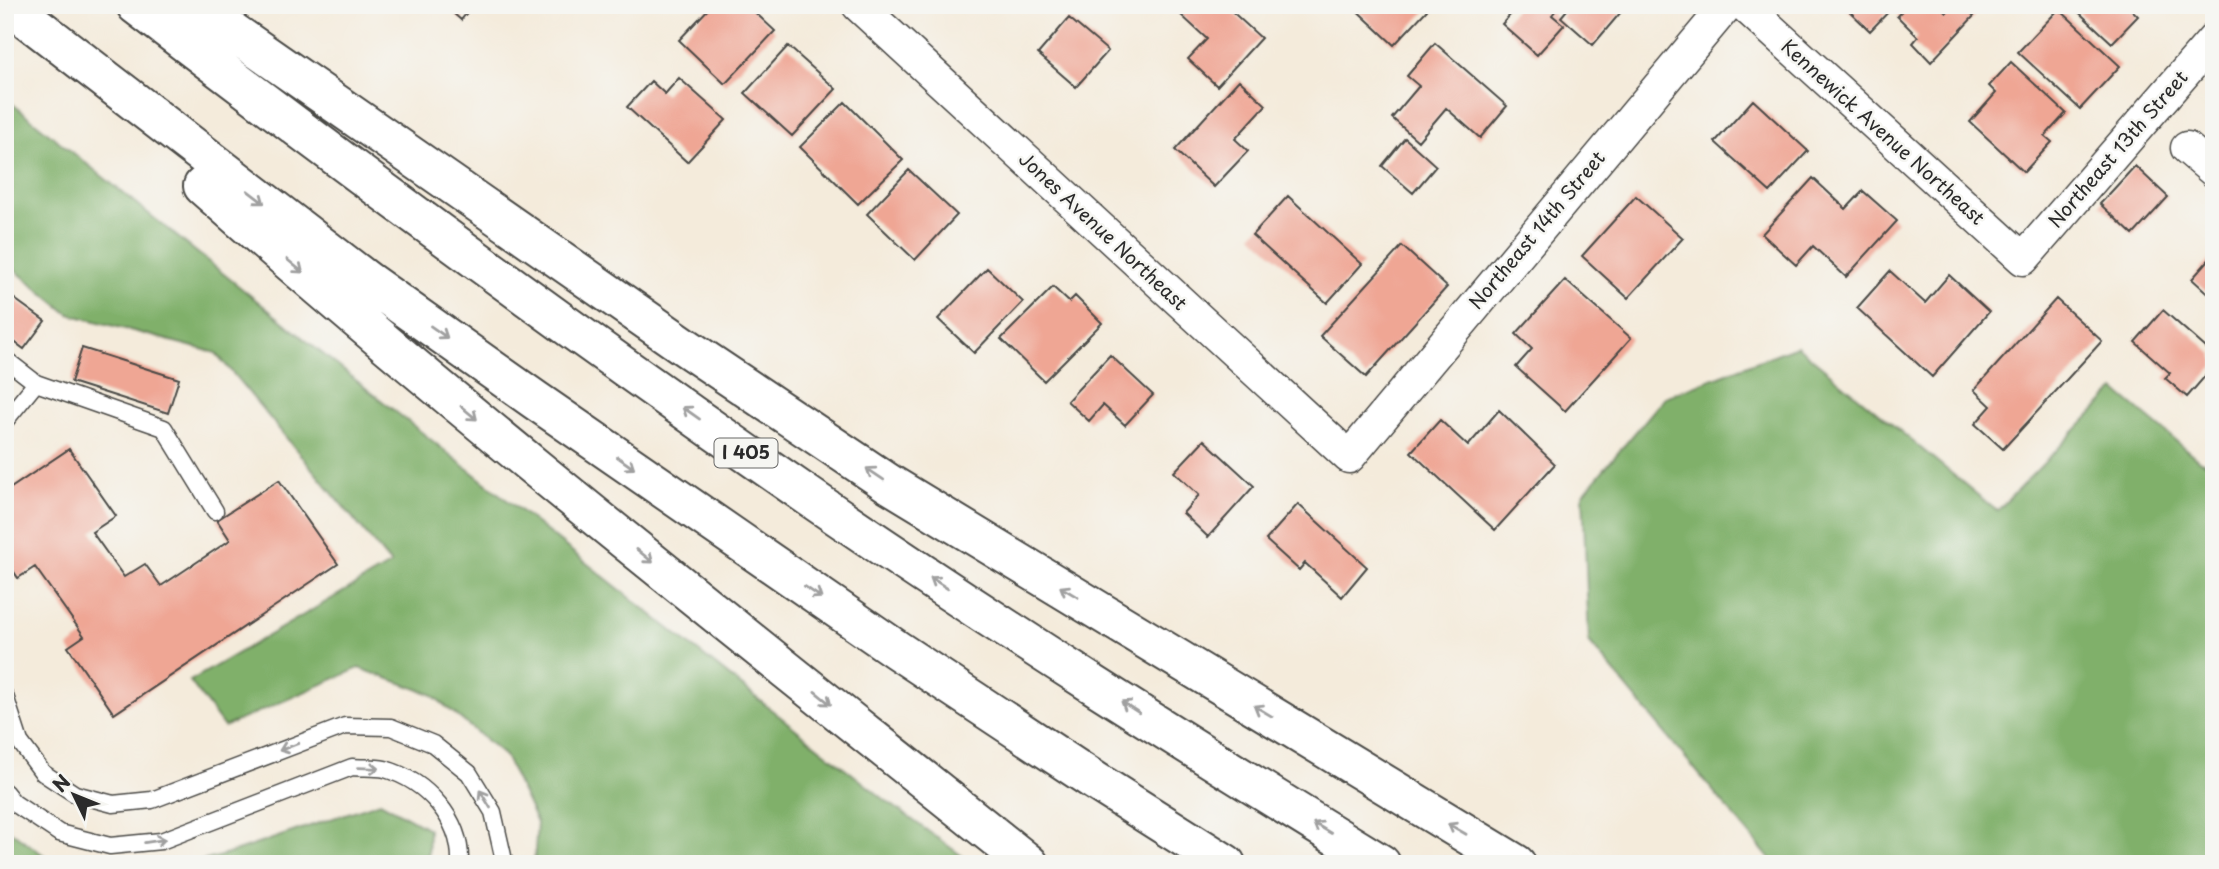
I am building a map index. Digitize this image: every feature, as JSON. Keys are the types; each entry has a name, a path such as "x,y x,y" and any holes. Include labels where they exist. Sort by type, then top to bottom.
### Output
{"highway":[{"path":"9,5 356,273 490,369 897,650 1226,864"},
{"name":"I 405","path":"136,5 305,134 535,303 814,500 1223,767 1381,864"},
{"path":"194,5 684,346 888,483 1516,864"},
{"path":"5,10 290,263 516,453 1029,864"}],"street":[{"name":"Jones Avenue Northeast","path":"858,5 1349,457"},
{"name":"Northeast 14th Street","path":"1349,457 1727,5"},
{"name":"Kennewick Avenue Northeast","path":"1744,5 2022,259"},
{"name":"Northeast 13th Street","path":"2022,259 2214,39"},
{"path":"2188,148 2214,171"}],"lane":[{"path":"5,359 36,383 164,428 215,511"},
{"path":"5,421 36,383"},
{"path":"5,696 20,742 43,773 75,794 113,804 152,800 345,726 391,727 433,744 469,773 493,812 503,856 502,864"},
{"path":"5,792 14,803 59,833 110,846 161,841 352,767 382,768 412,780 437,801 454,828 460,864"}],"green space":[{"path":"5,98 884,799 973,864 534,864 537,823 505,756 431,694 359,668 224,727 190,681 391,564 216,353 69,314 5,262"},
{"path":"1797,346 1997,511 2115,390 2200,461 2214,466 2214,864 1774,864 1589,642 1583,494 1665,397"},
{"path":"380,802 429,829 428,864 191,864 228,854"},
{"path":"5,827 56,864 5,864"}],"building":[{"path":"444,5 473,5 461,20"},
{"path":"712,5 747,5 775,31 725,84 679,40"},
{"path":"1190,5 1225,5 1261,38 1217,86 1188,59 1207,39 1181,15"},
{"path":"1351,5 1422,5 1427,10 1394,45"},
{"path":"1519,5 1560,5 1552,15 1564,25 1537,55 1502,24"},
{"path":"1571,5 1627,5 1593,45 1561,17"},
{"path":"1843,5 1895,5 1870,31"},
{"path":"1907,5 1939,5 1946,12 1952,5 1963,5 1974,16 1931,62 1913,43 1918,37 1897,16"},
{"path":"2071,5 2127,5 2138,16 2112,43"},
{"path":"2059,9 2120,66 2080,109 2018,52"},
{"path":"1069,18 1108,51 1076,87 1038,54"},
{"path":"1435,43 1507,106 1480,138 1446,108 1418,141 1392,118 1419,86 1407,76"},
{"path":"788,46 836,89 792,136 745,93"},
{"path":"2011,62 2066,113 2045,136 2052,142 2024,172 1970,122 1996,93 1989,86"},
{"path":"679,78 726,120 687,162 627,107 651,81 665,94"},
{"path":"1239,80 1266,105 1235,139 1248,151 1214,187 1175,150"},
{"path":"1753,100 1808,151 1770,192 1715,142"},
{"path":"845,102 903,160 858,204 800,147"},
{"path":"1405,138 1436,166 1413,193 1382,166"},
{"path":"2135,166 2168,197 2133,235 2100,204"},
{"path":"909,170 957,215 915,260 867,214"},
{"path":"1813,178 1846,209 1863,191 1897,221 1846,277 1813,246 1796,265 1762,234"},
{"path":"1288,196 1362,264 1327,303 1252,235"},
{"path":"1636,196 1683,238 1628,298 1582,256"},
{"path":"1402,246 1447,287 1366,377 1320,336"},
{"path":"2214,254 2214,299 2192,279"},
{"path":"987,268 1023,302 974,353 938,319"},
{"path":"1890,271 1925,303 1949,275 1989,312 1932,377 1857,308"},
{"path":"1565,280 1631,338 1565,411 1516,367 1532,349 1516,334"},
{"path":"1053,287 1069,302 1075,296 1102,323 1044,381 1001,339"},
{"path":"5,292 45,321 24,349 5,335"},
{"path":"2056,299 2102,341 2003,449 1975,424 1991,406 1974,390"},
{"path":"2163,310 2214,355 2214,366 2187,397 2165,378 2170,373 2135,342"},
{"path":"82,348 179,379 168,413 71,382"},
{"path":"1110,355 1153,395 1125,425 1103,405 1089,421 1067,401"},
{"path":"1499,410 1555,464 1495,530 1411,452 1440,420 1468,446"},
{"path":"1204,440 1254,486 1208,537 1183,513 1199,495 1174,472"},
{"path":"69,449 116,516 92,532 124,577 145,564 161,586 230,540 217,520 279,480 338,564 114,714 68,647 84,636 35,567 18,578 5,558 5,492"},
{"path":"1298,504 1367,567 1342,597 1305,563 1299,570 1266,540"}]}
